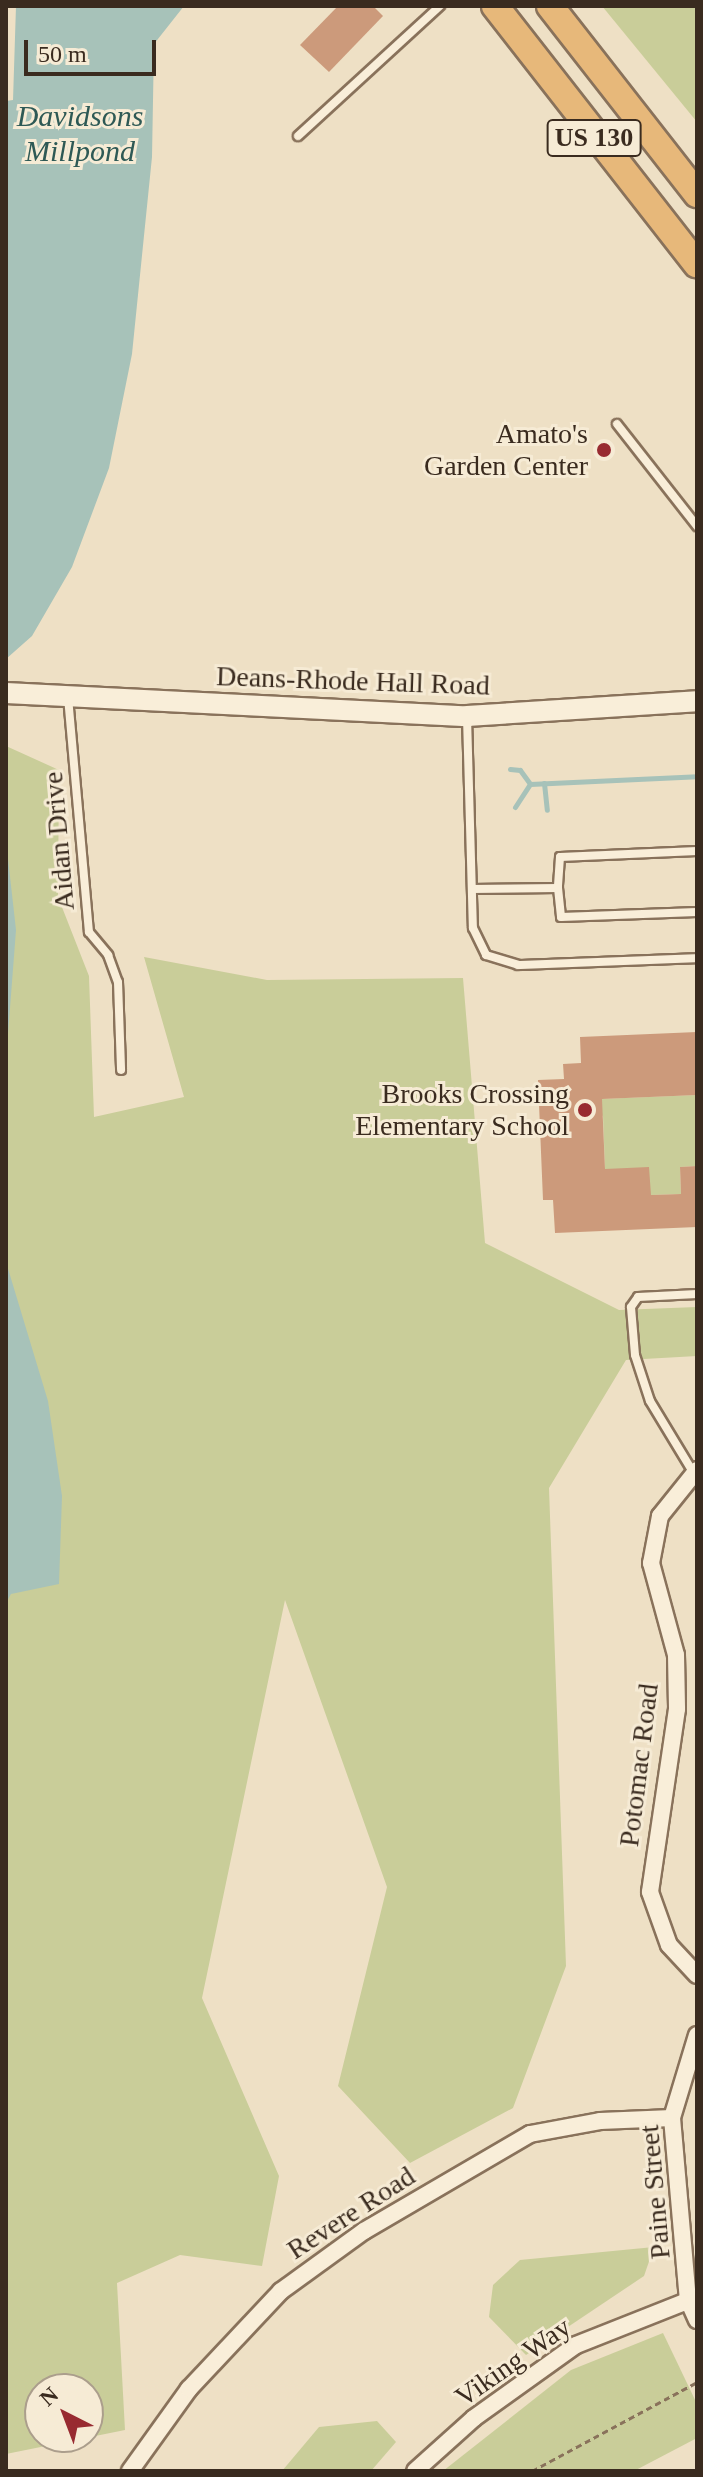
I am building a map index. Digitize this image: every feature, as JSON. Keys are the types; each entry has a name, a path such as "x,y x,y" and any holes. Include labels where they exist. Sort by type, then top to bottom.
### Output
{"highway":[{"name":"US 130","path":"495,6 697,265"},
{"name":"US 130","path":"550,6 697,194"}],"street":[{"name":"Deans-Rhode Hall Road","path":"6,693 467,716 697,701"},
{"name":"Potomac Road","path":"695,1471 660,1516 651,1563 676,1655 677,1709 650,1892 669,1945 697,1975"},
{"name":"Paine Street","path":"697,2035 672,2118 697,2320"},
{"name":"Revere Road","path":"130,2471 189,2389 281,2291 364,2231 530,2134 600,2121 672,2118"},
{"name":"Viking Way","path":"415,2471 474,2418 576,2345 692,2299"}],"lane":[{"path":"298,136 440,6"},
{"path":"617,424 697,526"},
{"name":"Aidan Drive","path":"68,696 89,932 108,955 118,982 121,1070"},
{"path":"467,716 473,928 486,955 518,965 697,958"},
{"path":"697,851 560,857 558,888 561,917 697,912"},
{"path":"472,889 558,888"},
{"path":"695,1471 650,1401 635,1355 631,1307 638,1297 697,1294"}],"path":[{"path":"532,2471 697,2382"}],"green space":[{"path":"602,6 697,6 697,122"},
{"path":"6,746 59,770 58,897 89,976 94,1117 184,1097 144,957 267,980 463,978 485,1243 619,1310 697,1307 697,1356 626,1360 549,1488 566,1966 513,2108 410,2163 338,2086 387,1887 285,1600 202,1998 279,2176 262,2266 180,2255 117,2283 125,2430 104,2434 104,2373 24,2373 24,2450 6,2454"},
{"path":"697,1095 697,1166 680,1167 681,1194 651,1195 605,1169 603,1116 577,1100"},
{"path":"654,2247 644,2276 526,2355 489,2317 493,2285 520,2260"},
{"path":"663,2333 697,2404 697,2438 634,2471 443,2471 571,2370"},
{"path":"377,2421 396,2442 371,2471 282,2471 319,2427"}],"water":[{"name":"Davidsons Millpond","path":"16,6 184,6 154,44 152,157 132,354 109,468 72,567 32,636 6,659 6,101 13,100"},
{"path":"6,841 16,930 6,1060"},
{"path":"6,1262 48,1401 62,1496 59,1584 11,1594 6,1603"}],"building":[{"path":"338,6 373,6 383,16 329,72 300,45"},
{"path":"697,1032 697,1095 602,1099 605,1169 649,1167 651,1195 681,1194 680,1167 697,1166 697,1227 555,1233 553,1200 543,1200 538,1080 564,1079 563,1064 581,1063 580,1037"}],"waterway":[{"path":"510,769 520,770 530,784"},
{"path":"515,807 530,784 697,776"},
{"path":"544,783 547,810"}],"place":[{"name":"Amato's Garden Center","path":"604,450"},
{"name":"Brooks Crossing Elementary School","path":"585,1110"}]}
